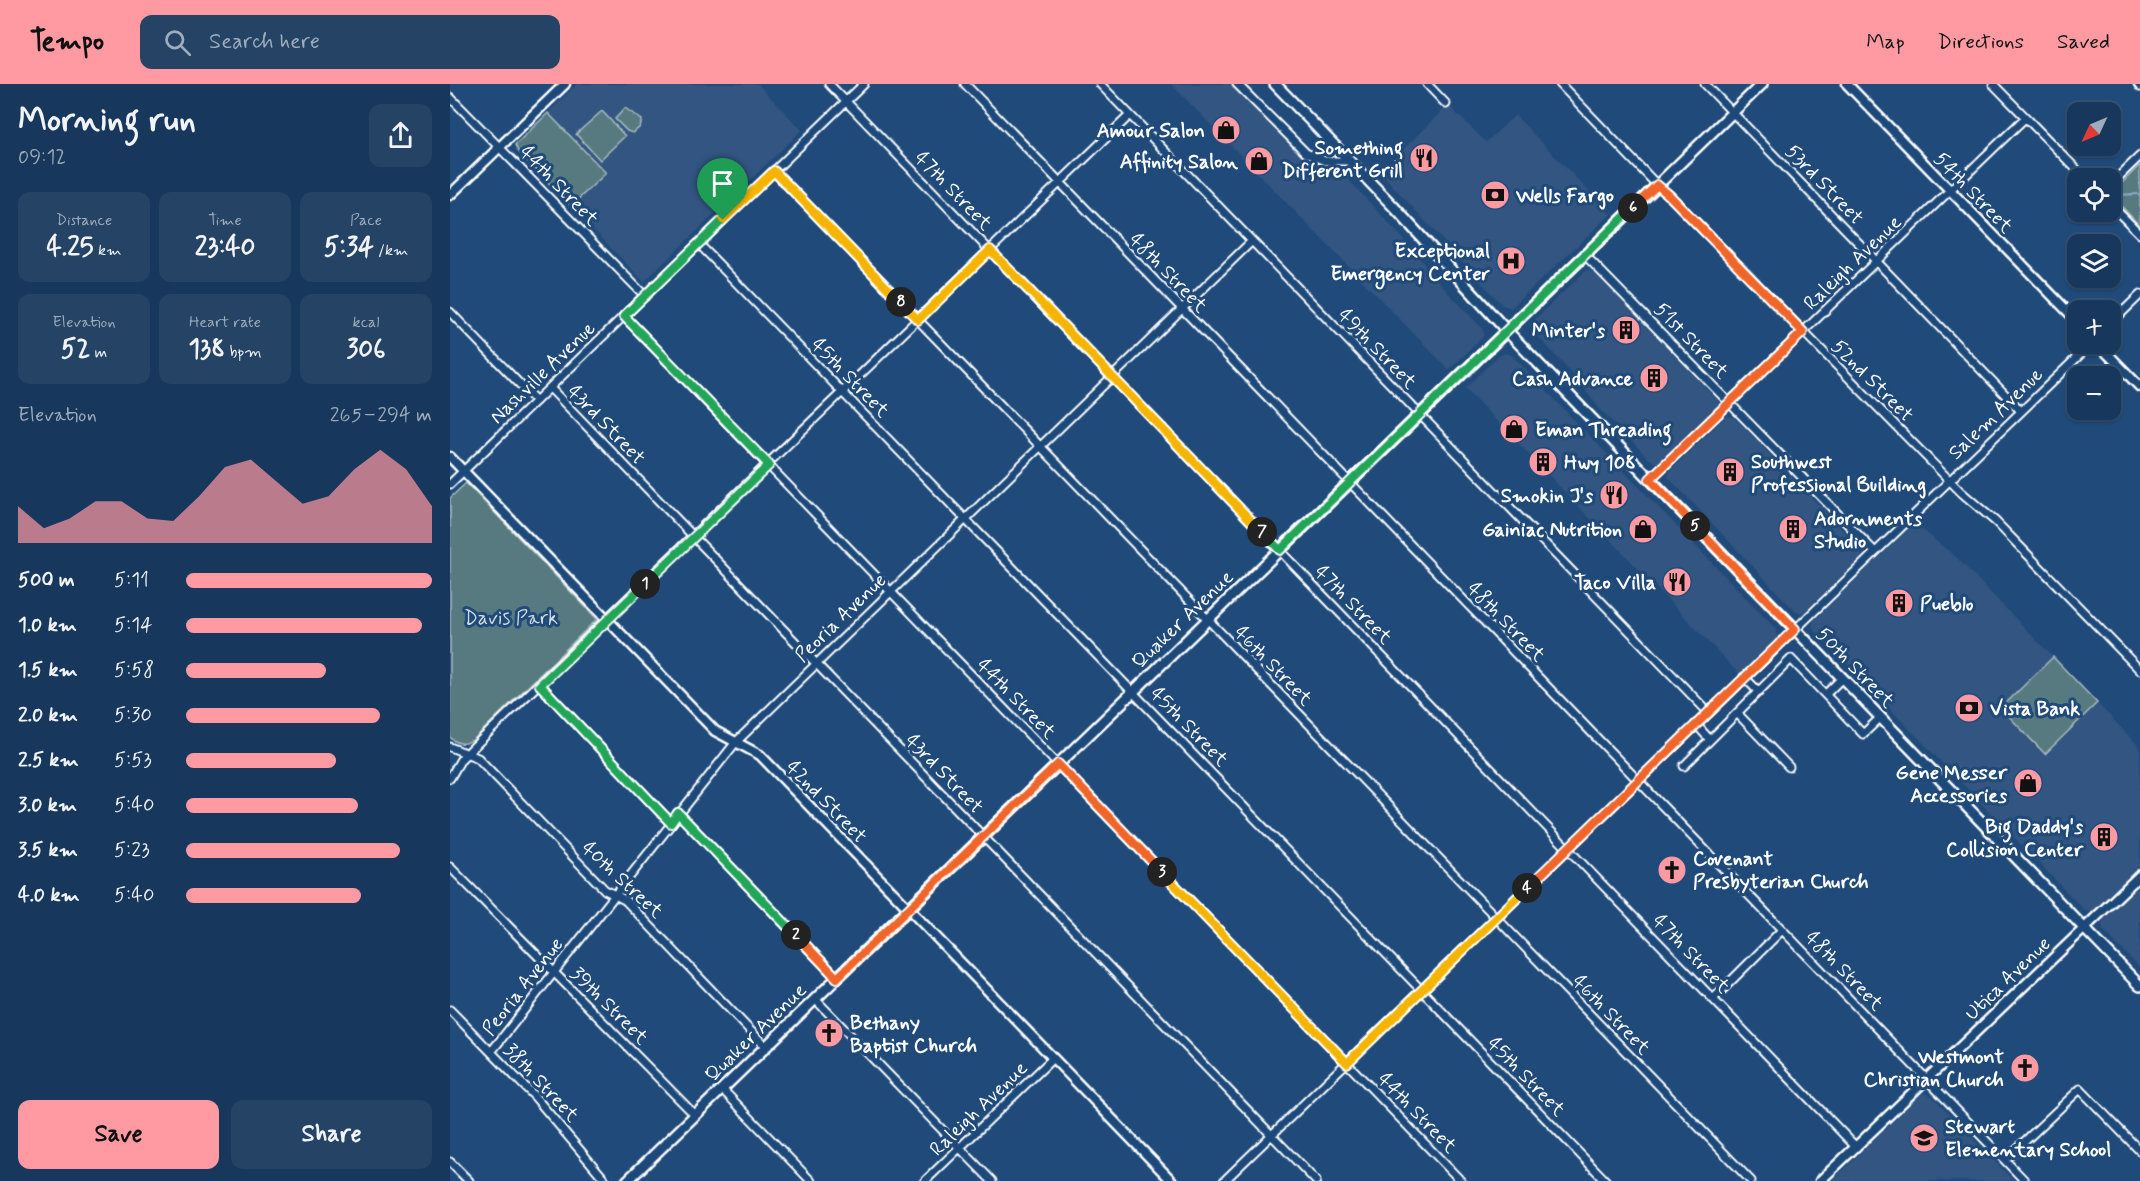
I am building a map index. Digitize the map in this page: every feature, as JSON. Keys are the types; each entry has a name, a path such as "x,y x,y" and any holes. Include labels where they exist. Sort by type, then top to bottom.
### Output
{"main road":[{"name":"50th Street","path":"1275,84 1350,161 1506,330 2140,986"},
{"name":"Quaker Avenue","path":"627,1181 1762,84"}],"street":[{"path":"450,195 565,84"},
{"name":"47th Street","path":"829,84 1856,1147"},
{"name":"Nashville Avenue","path":"450,484 864,84"},
{"name":"48th Street","path":"965,84 2025,1181"},
{"name":"49th Street","path":"1100,84 1708,712"},
{"path":"1237,84 1306,153 1325,161 1350,161"},
{"path":"1427,84 1446,104"},
{"name":"52nd Street","path":"1560,84 1657,185 1949,480 1998,524 2140,670"},
{"name":"53rd Street","path":"1706,84 2021,411"},
{"name":"54th Street","path":"1847,84 2067,311"},
{"path":"1993,84 2075,168"},
{"name":"44th Street","path":"450,97 645,296"},
{"path":"450,778 461,759 608,620 1130,115"},
{"name":"Raleigh Avenue","path":"1650,479 2025,118"},
{"path":"2121,174 2140,156"},
{"name":"46th Street","path":"774,171 1751,1181"},
{"path":"2121,215 2140,234"},
{"name":"Peoria Avenue","path":"491,1053 736,742 1252,241"},
{"name":"45th Street","path":"699,244 1606,1181"},
{"name":"51st Street","path":"1585,255 1875,552"},
{"path":"2121,313 2140,295"},
{"name":"43rd Street","path":"450,312 536,401"},
{"name":"44th Street","path":"624,316 1461,1181"},
{"name":"Salem Avenue","path":"1224,1181 2081,354"},
{"path":"2108,354 2140,387"},
{"name":"43rd Street","path":"550,388 1316,1181"},
{"name":"42nd Street","path":"450,457 715,731 760,755 1172,1181"},
{"path":"1684,766 1791,659 1863,734 1880,718"},
{"path":"1744,677 1759,692"},
{"path":"1826,694 1842,678"},
{"path":"540,685 671,823"},
{"path":"1737,713 1789,767"},
{"path":"1696,724 1710,740"},
{"name":"40th Street","path":"450,747 478,758 605,890 625,900 766,1047"},
{"path":"678,813 837,978"},
{"name":"39th Street","path":"450,867 695,1115"},
{"name":"Utica Avenue","path":"1820,1181 2140,875"},
{"path":"1713,999 1782,930"},
{"path":"815,999 992,1181"},
{"name":"38th Street","path":"450,1010 535,1097 606,1181"},
{"name":"Raleigh Avenue","path":"925,1181 1053,1058"},
{"path":"722,1089 811,1181"},
{"path":"2005,1160 2080,1089 2140,1151"},
{"path":"450,1162 469,1181"}],"shaded area":[{"path":"577,84 758,84 802,130 644,282 518,152 515,145"},
{"path":"1171,84 1231,84 1301,155 1330,167 1346,177 1482,328 1484,334 1482,338 1449,370"},
{"path":"1448,105 1486,142 1515,115 1611,214 1511,308 1502,305 1380,172"},
{"path":"1588,270 1595,273 1718,401 1719,406 1661,463 1655,463 1648,458 1599,408 1532,330 1535,319"},
{"path":"1505,353 1512,355 1776,629 1777,639 1740,675 1465,388 1498,356"},
{"path":"1726,416 1734,417 1862,550 1861,558 1803,613 1796,612 1668,477 1670,470"},
{"path":"1914,523 1956,557 2053,657 2001,708 2045,753 2097,703 2140,747 2140,866 2093,911 2085,911 1812,626 1814,620"},
{"path":"2140,884 2140,968 2103,930 2102,924 2104,919"},
{"name":"Stewart Elementary School","path":"1926,1093 1931,1095 2014,1181 1832,1181 1920,1095"}],"green space":[{"path":"625,108 642,120 640,127 633,133 627,131 615,119"},
{"path":"602,111 625,136 600,160 576,134"},
{"path":"548,113 606,173 571,206 518,151 515,145"},
{"path":"2140,165 2140,226 2121,206 2121,184"},
{"name":"Davis Park","path":"466,483 597,619 474,739 462,743 450,737 450,498"},
{"path":"2053,657 2097,703 2045,754 2001,708"}],"waterway":[{"path":"2121,195 2140,194"}],"place":[{"name":"Amour Salon","path":"1226,130"},
{"name":"Something Different Grill","path":"1424,158"},
{"name":"Affinity Salon","path":"1259,161"},
{"name":"Wells Fargo","path":"1495,195"},
{"name":"Exceptional Emergency Center","path":"1511,261"},
{"name":"Minter's","path":"1626,330"},
{"name":"Cash Advance","path":"1654,378"},
{"name":"Eman Threading","path":"1514,429"},
{"name":"Hwy 108","path":"1543,462"},
{"name":"Southwest Professional Building","path":"1730,472"},
{"name":"Smokin J's","path":"1614,495"},
{"name":"Gainiac Nutrition","path":"1643,529"},
{"name":"Adornments Studio","path":"1793,529"},
{"name":"Taco Villa","path":"1677,582"},
{"name":"Pueblo","path":"1899,603"},
{"name":"Vista Bank","path":"1969,708"},
{"name":"Gene Messer Accessories","path":"2028,783"},
{"name":"Big Daddy's Collision Center","path":"2104,837"},
{"name":"Covenant Presbyterian Church","path":"1672,870"},
{"name":"Bethany Baptist Church","path":"829,1033"},
{"name":"Westmont Christian Church","path":"2025,1068"},
{"name":"Stewart Elementary School","path":"1924,1138"}],"route":[{"path":"774,171 918,320 990,250 1280,550 1657,185 1803,332 1650,479 1795,629 1347,1063 1058,764 837,978 678,813 671,823 540,685 769,465 624,316 723,220 774,171"}]}
